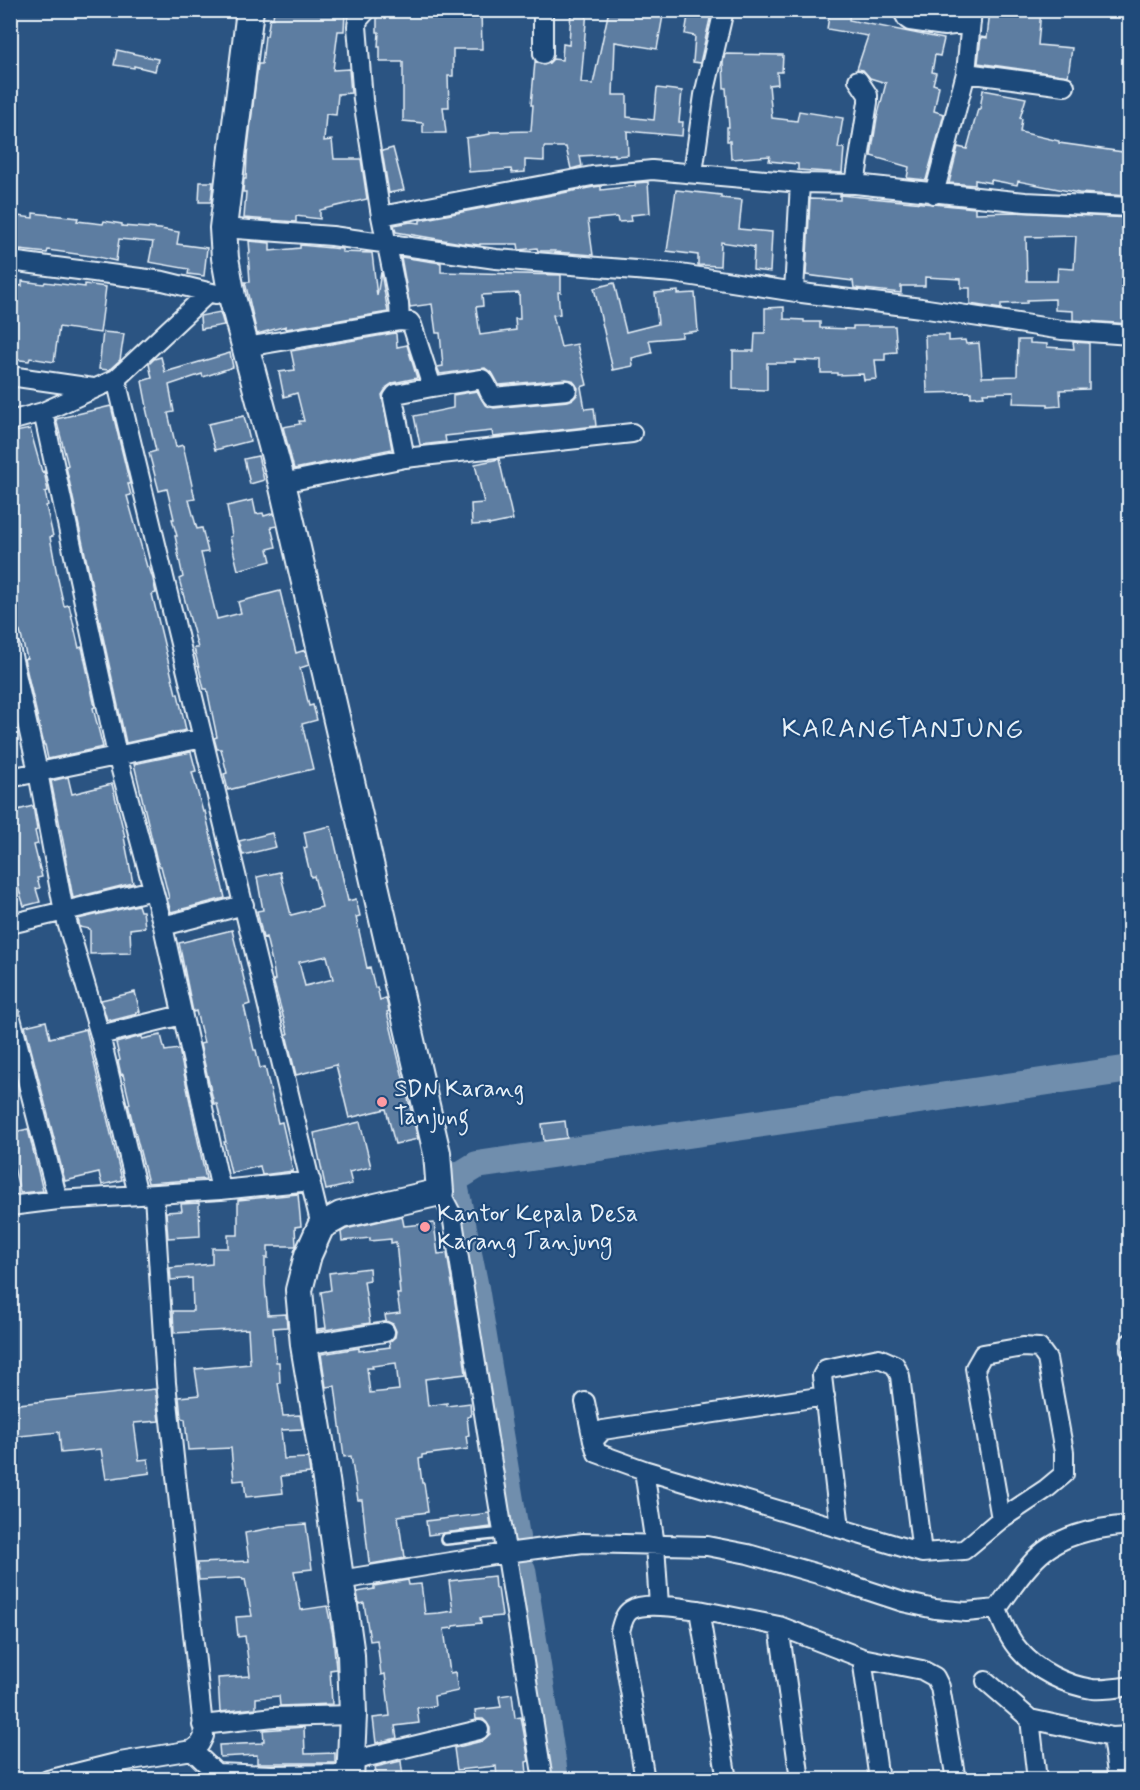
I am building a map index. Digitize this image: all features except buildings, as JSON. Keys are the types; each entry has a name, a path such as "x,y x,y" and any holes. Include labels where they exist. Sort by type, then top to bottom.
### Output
{"street":[{"path":"250,10 223,228 225,258 220,295 246,347 282,483 436,1153 440,1192 452,1215 543,1779"},
{"path":"367,10 358,20 357,26 363,100 381,216 399,303 400,321"},
{"path":"543,10 543,54"},
{"path":"693,173 704,95 723,10"},
{"path":"902,10 910,21 945,26 972,17 966,73 934,194"},
{"path":"966,73 1065,86"},
{"path":"855,184 868,102 868,95 858,80"},
{"path":"381,216 592,176 652,170 800,183 855,184 1025,202 1130,207"},
{"path":"794,291 800,183"},
{"path":"223,228 332,236 496,259 674,273 1062,330 1130,335"},
{"path":"10,261 163,281 220,295"},
{"path":"10,421 43,412 116,379 220,295"},
{"path":"246,347 400,321 410,322 432,387"},
{"path":"10,376 93,388"},
{"path":"116,379 321,1226 308,1255 299,1290 304,1346 351,1655 353,1715 350,1772"},
{"path":"405,458 393,398 396,394 482,379 486,382 493,397 567,390"},
{"path":"43,412 117,755 163,926 220,1190"},
{"path":"282,483 405,458 632,433"},
{"path":"10,647 38,772 64,912 146,1195 204,1736 200,1744 192,1750 120,1762 48,1779"},
{"path":"10,778 203,738"},
{"path":"10,924 153,890"},
{"path":"163,926 244,905"},
{"path":"10,1014 58,1200"},
{"path":"100,1035 182,1015"},
{"path":"10,1206 58,1200 220,1190 311,1181"},
{"path":"321,1226 341,1215 440,1192"},
{"path":"304,1346 385,1332"},
{"path":"1130,1343 1130,1349"},
{"path":"585,1402 597,1453 644,1470 922,1553 964,1550 1001,1519 1064,1474 1064,1452 1047,1359 1039,1348 1023,1347 983,1354 975,1368 1001,1519"},
{"path":"840,1528 822,1376 826,1370 879,1358 895,1365 900,1376 922,1553"},
{"path":"593,1441 603,1430 825,1396"},
{"path":"644,1470 655,1545 659,1605"},
{"path":"340,1580 583,1543 707,1546 748,1554 819,1574 903,1602 935,1609 966,1612 997,1609 1032,1562 1056,1543 1084,1532 1130,1525"},
{"path":"645,1779 620,1631 625,1616 632,1609 659,1605 699,1610 779,1626 862,1658 922,1670 935,1677 940,1687 956,1779"},
{"path":"997,1609 1004,1626 1019,1650 1040,1668 1067,1683 1093,1689 1130,1686"},
{"path":"699,1610 727,1779"},
{"path":"779,1626 800,1779"},
{"path":"862,1658 879,1779"},
{"path":"986,1681 1030,1719 1121,1736 1118,1779"},
{"path":"202,1725 274,1717 353,1715"},
{"path":"1030,1719 1037,1779"},
{"path":"192,1750 216,1773 271,1775 350,1772 479,1730"}],"lane":[{"path":"446,1539 503,1533"}],"waterway":[{"path":"516,1537 475,1288 454,1184 459,1176 477,1165 1130,1069"},
{"path":"522,1570 555,1780"}],"place":[{"name":"SDN Karang Tanjung","path":"382,1102"},
{"name":"Kantor Kepala Desa Karang Tanjung","path":"425,1227"}],"district":[{"name":"KARANGTANJUNG","path":"903,728"}]}
